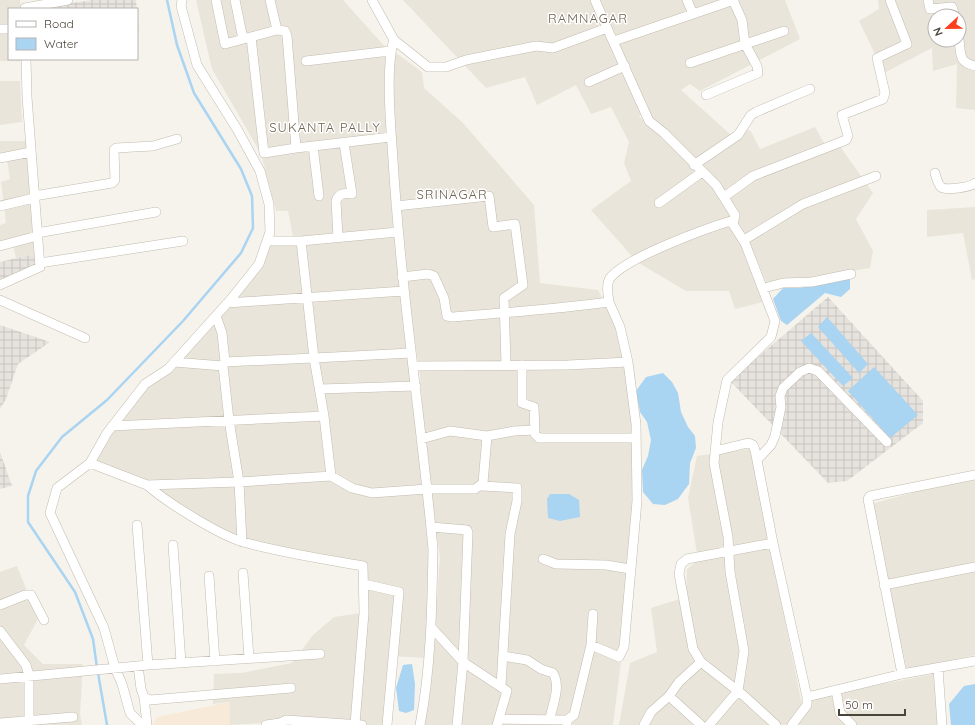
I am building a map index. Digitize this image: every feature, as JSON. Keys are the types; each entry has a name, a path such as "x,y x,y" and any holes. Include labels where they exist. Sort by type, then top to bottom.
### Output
{"street":[{"path":"25,6 68,0"},
{"path":"142,725 130,713 122,684 111,668 104,628 50,513 57,488 90,462 112,426 145,384 168,369 216,316 259,264 270,232 270,204 260,171 237,129 197,65 182,6 182,0"},
{"path":"216,0 225,44 276,30 284,31 287,36 296,148"},
{"path":"235,0 247,38 264,153 392,137"},
{"path":"270,0 276,30"},
{"path":"372,0 394,40 428,67 448,66 488,55 536,46 553,48 607,28"},
{"path":"595,0 649,122 664,133 694,165 716,185 735,215 733,224 744,240 764,288 775,321 771,337 729,378 722,402 714,451 714,463 730,550 730,572 744,651 738,691 710,725"},
{"path":"687,0 693,14"},
{"path":"614,41 733,0 742,20 746,44 757,66 758,73 706,95"},
{"path":"724,197 753,176 846,140 848,136 842,115 883,99 885,94 877,58 907,44 890,0"},
{"path":"937,8 952,6 953,8"},
{"path":"690,63 784,31"},
{"path":"394,40 390,51 392,137 398,232 434,549 431,627 425,698 420,725"},
{"path":"960,48 962,60 966,64 975,66"},
{"path":"306,61 390,51"},
{"path":"0,285 40,267 34,197 26,60"},
{"path":"589,82 625,66"},
{"path":"694,165 738,135 751,116 756,112 810,89"},
{"path":"0,206 34,197 112,183 115,180 114,150 116,148 153,146 177,139"},
{"path":"338,238 336,201 338,196 343,193 352,194 344,143"},
{"path":"313,146 319,196"},
{"path":"0,158 31,152"},
{"path":"659,203 702,172"},
{"path":"934,173 940,186 944,188 970,186 975,183"},
{"path":"744,240 803,204 876,176"},
{"path":"396,206 489,196 493,227 515,224 523,285 504,298 506,365"},
{"path":"0,246 37,235 156,212"},
{"path":"591,645 619,657 624,647 637,501 634,402 628,362 620,327 609,302 609,282 611,278 627,265 690,237 734,220"},
{"path":"267,241 301,241 398,232"},
{"path":"40,262 183,241"},
{"path":"301,241 314,358 324,416 331,476"},
{"path":"402,277 428,274 434,276 444,298 447,316 452,318 504,312 557,310 609,302"},
{"path":"764,288 784,283 812,282 851,274"},
{"path":"227,303 308,299 404,291"},
{"path":"0,300 85,338"},
{"path":"216,316 222,333 229,420 239,482 242,542"},
{"path":"174,362 224,364 411,353"},
{"path":"414,366 628,362"},
{"path":"522,365 522,403 534,407 535,434 539,438 636,438"},
{"path":"757,460 771,445 775,436 781,407 780,396 783,388 800,372 809,368 818,371 887,442"},
{"path":"320,389 416,386"},
{"path":"112,426 324,416"},
{"path":"421,439 450,430 487,436 514,431 535,430"},
{"path":"481,486 483,483 487,436"},
{"path":"714,451 748,443 753,444 807,697 807,705 792,725"},
{"path":"90,462 147,485 173,504 214,529 242,542 363,566 364,612 359,725 286,720 280,724 266,725"},
{"path":"902,674 867,500 868,498 975,475"},
{"path":"147,485 239,482 331,476 352,488 372,493 427,489 475,489 481,486 518,488 517,501 510,534 501,686"},
{"path":"137,525 143,665 141,689 144,697 147,725"},
{"path":"431,527 461,528 467,530 468,533 463,662 457,725"},
{"path":"773,543 687,559 681,564 679,574 693,650 700,662 738,691 776,725"},
{"path":"173,546 181,663"},
{"path":"543,559 556,564 606,565 630,569"},
{"path":"884,586 975,567"},
{"path":"243,573 249,658"},
{"path":"209,576 215,661"},
{"path":"364,584 398,592 387,725"},
{"path":"0,605 25,595 31,595 44,620"},
{"path":"431,627 463,662 507,691 498,722 525,722 550,718 567,722 574,715 591,645 593,614"},
{"path":"1,634 26,665 29,676 29,723"},
{"path":"0,679 87,672 143,665 320,654"},
{"path":"503,656 527,660 541,669 553,673 556,680 556,688 550,718"},
{"path":"807,697 902,674 975,661"},
{"path":"644,725 651,712 669,696 679,682 700,662"},
{"path":"938,668 942,725"},
{"path":"144,697 150,700 291,688"},
{"path":"836,690 840,712 852,725"},
{"path":"669,696 701,725"},
{"path":"0,723 29,723 73,717"}],"shaded area":[{"path":"0,0 20,0 21,8 8,8 8,60 20,61 0,61"},
{"path":"92,0 136,0 137,8 39,8"},
{"path":"196,0 343,0 387,49 400,288 233,300 269,243 294,242 288,211 276,211 261,154 212,69"},
{"path":"403,0 785,0 800,39 700,91 690,84 681,90 730,134 750,130 760,149 815,127 824,143 839,145 873,193 856,219 873,251 870,268 767,284 751,246 737,224 739,213 647,112 639,116 712,187 731,215 763,302 735,309 729,291 686,291 637,262 591,210 631,181 624,163 629,142 611,107 591,114 576,85 537,105 525,77 486,88"},
{"path":"878,0 975,0 975,110 956,108 957,64 933,71 932,48 884,73 859,21 879,9"},
{"path":"392,50 422,72 424,88 463,123 534,205 540,283 598,290 607,306 624,352 633,427 635,499 627,564 622,640 618,653 621,662 613,725 500,725 510,689 468,661 435,627 440,557 427,470 420,375 407,289 395,143"},
{"path":"0,81 20,81 22,122 0,125"},
{"path":"0,141 27,141 34,254 16,258 12,240 0,243 0,225 6,223 1,182 10,179 7,160 0,162"},
{"path":"975,207 975,279 972,280 963,233 927,237 927,210"},
{"path":"34,254 37,265 0,282 0,262"},
{"path":"401,294 411,368 429,551 429,605 424,658 392,656 385,725 358,725 362,563 244,541 211,526 163,495 95,461 111,433 147,387 227,307"},
{"path":"828,297 923,401 923,423 847,481 828,483 730,381"},
{"path":"0,325 50,342 18,364 6,399 0,409"},
{"path":"750,449 801,700 934,674 938,725 619,725 630,663 657,652 651,608 686,597 687,569 698,560 688,498 697,456"},
{"path":"0,452 12,486 0,489"},
{"path":"975,476 975,655 907,670 871,504"},
{"path":"17,566 38,619 24,645 43,664 83,664 80,714 82,725 0,725 0,572"},
{"path":"361,613 353,725 282,725 282,722 230,725 230,702 213,704 214,674 241,673 292,663 313,635 334,617"},
{"path":"432,633 502,693 494,725 424,725"},
{"path":"230,702 230,725 152,725 157,717"}],"water":[{"path":"850,279 850,289 841,297 825,293 787,325 781,321 773,299 783,288 799,288"},
{"path":"827,317 868,364 859,373 818,327"},
{"path":"811,333 853,378 843,386 801,341"},
{"path":"874,367 918,415 890,438 848,391"},
{"path":"663,373 672,382 678,393 681,412 688,427 695,436 696,448 690,463 689,484 678,499 665,505 653,504 643,492 642,470 648,456 651,440 647,422 640,412 636,391 646,377"},
{"path":"550,494 569,494 579,500 580,517 560,521 548,518 547,499"},
{"path":"412,664 415,684 414,710 406,713 399,711 396,688 403,665"},
{"path":"975,684 975,725 951,725 949,704 964,686"}],"waterway":[{"path":"97,668 93,639 75,592 28,522 28,496 36,471 62,437 107,400 183,321 241,253 253,228 252,196 241,169 194,93 177,45 167,0"},
{"path":"98,673 107,725"}],"district":[{"name":"RAMNAGAR","path":"588,18"},
{"name":"SUKANTA PALLY","path":"325,127"},
{"name":"SRINAGAR","path":"452,194"}]}
